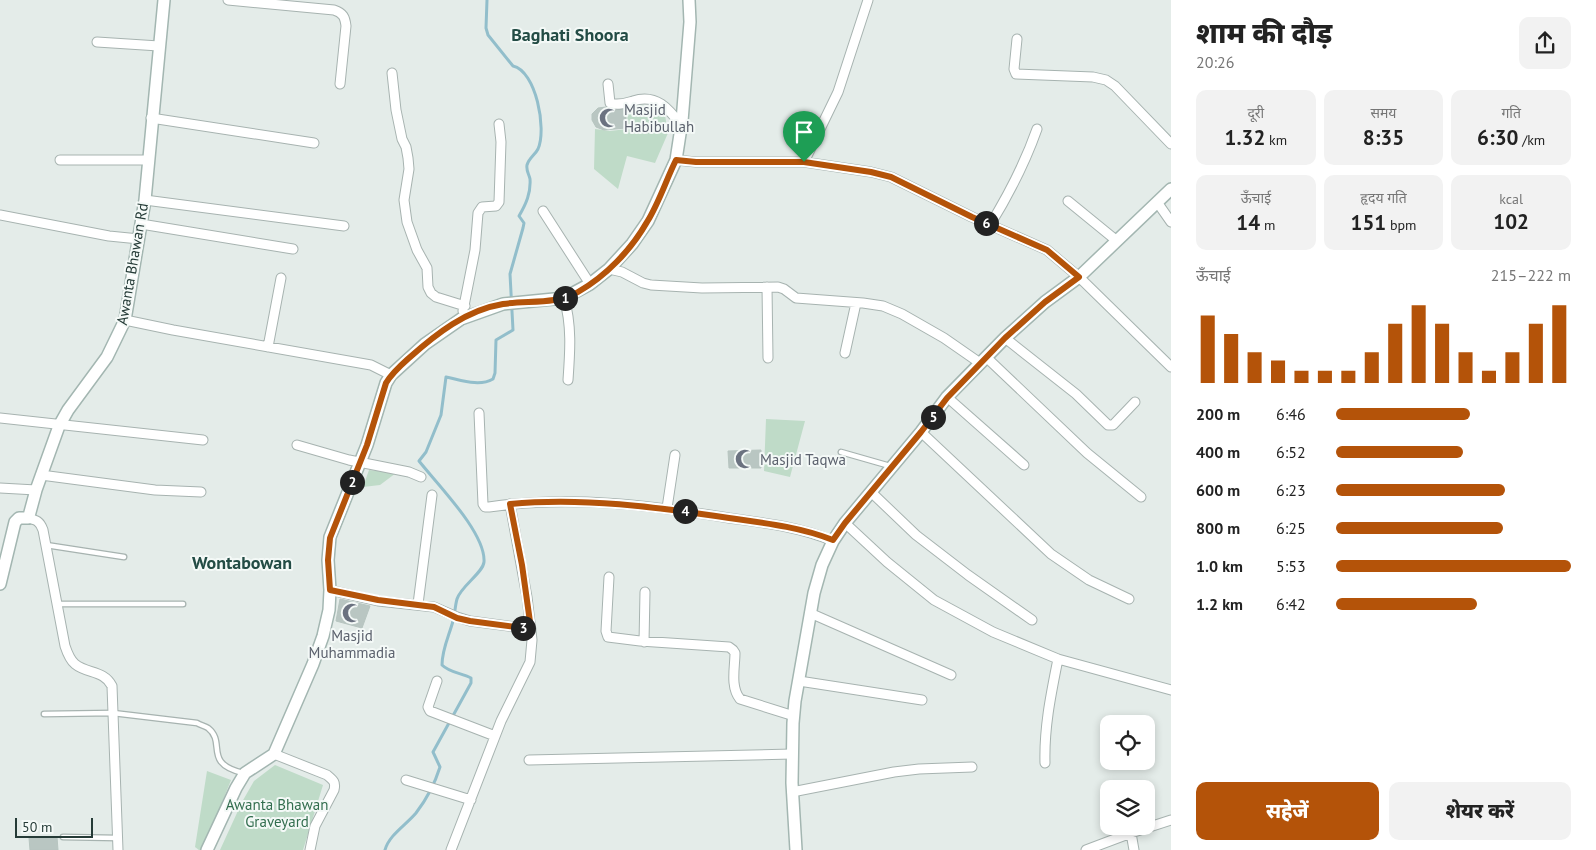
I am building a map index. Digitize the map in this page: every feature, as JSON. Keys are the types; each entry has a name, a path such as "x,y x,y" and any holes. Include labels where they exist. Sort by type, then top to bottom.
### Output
{"street":[{"name":"Awanta Bhawan Rd","path":"28,518 59,426 68,410 107,357 125,320 145,200 147,160 164,0"},
{"path":"228,0 340,12 345,18 346,26 340,84"},
{"path":"207,850 236,788 245,774 274,754 324,636 329,610 328,560 330,538 378,412 390,374 425,344 461,319 482,310 512,304 564,298 590,284 609,269 632,244 648,221 676,160 682,126 687,69 689,0"},
{"path":"804,162 838,92 868,0"},
{"path":"1017,38 1014,69 1016,74 1077,76 1106,80 1115,86 1171,144"},
{"path":"97,42 159,46"},
{"path":"392,73 396,110 408,158 409,169 404,200 407,222 417,250 427,268 430,293 436,297 465,306"},
{"path":"608,84 610,103 620,104 639,99 653,100 662,103 670,110 682,126"},
{"path":"151,118 314,143"},
{"path":"461,319 475,250 478,213 482,207 496,206 499,202 501,142 499,124"},
{"path":"990,225 1022,169 1037,129"},
{"path":"60,160 147,160"},
{"path":"676,160 696,162 804,162 871,172 891,177 990,225 1047,250 1079,277 1171,368"},
{"path":"796,850 792,792 794,716 810,613 822,565 833,540 947,398 983,360 1045,302 1079,277 1171,189"},
{"path":"145,200 344,226"},
{"path":"1068,201 1117,241"},
{"path":"1157,202 1171,222"},
{"path":"543,211 590,284"},
{"path":"0,215 109,236 139,239"},
{"path":"141,224 293,249"},
{"path":"609,269 622,272 651,285 702,288 767,287 784,289 796,298 882,306 902,314 983,360 1087,454 1141,497"},
{"path":"268,347 281,278"},
{"path":"767,287 768,358"},
{"path":"564,298 570,334 568,380"},
{"path":"845,353 856,303"},
{"path":"125,320 371,365 390,374"},
{"path":"1005,338 1076,394 1108,424 1113,425 1135,402"},
{"path":"947,398 1024,465"},
{"path":"479,413 483,504 485,507 564,501 667,508 795,528 833,540"},
{"path":"0,418 59,426 203,440"},
{"path":"921,432 1051,554 1089,580 1129,599"},
{"path":"297,445 317,449 341,458 409,472 421,477"},
{"path":"667,508 674,455"},
{"path":"41,475 155,490 201,492"},
{"path":"0,488 36,490"},
{"path":"871,492 916,535 968,575 1032,620"},
{"path":"418,604 432,494"},
{"path":"451,850 510,700 530,662 532,646 531,629 522,565 510,504"},
{"path":"0,584 2,569 15,522 19,518 28,518 41,523 68,654 74,663 104,676 112,686 118,850"},
{"path":"845,523 887,562 934,600 993,632 1058,659 1171,690"},
{"path":"609,577 607,635 612,639 729,647 735,653 734,688 740,699 794,716"},
{"path":"330,590 378,600 434,607 470,621 531,629"},
{"path":"644,642 645,592"},
{"path":"810,613 951,675"},
{"path":"1045,763 1044,742 1046,722 1058,659"},
{"path":"437,681 428,708 430,710 495,736"},
{"path":"799,681 922,700"},
{"path":"274,754 321,772 334,780 336,785 315,826 310,850"},
{"path":"529,760 792,754"},
{"path":"792,792 894,772 972,767"},
{"path":"406,780 471,800"},
{"path":"1155,825 1171,820"},
{"path":"1086,850 1126,835"},
{"path":"1131,835 1134,850"}],"lane":[{"path":"840,452 893,467"},
{"path":"46,545 124,557"},
{"path":"57,604 183,604"},
{"path":"44,714 113,714 179,720 197,724 208,728 212,733 218,760 224,766 245,774"},
{"path":"63,837 118,838"}],"green space":[{"path":"636,104 651,108 665,115 668,133 655,163 627,156 618,189 594,169 595,129 610,131 627,129 628,105"},
{"path":"766,419 805,421 790,477 764,471"},
{"path":"369,470 396,473 380,485 363,487"},
{"name":"Awanta Bhawan Graveyard","path":"275,765 323,785 303,850 220,850 254,781"},
{"path":"207,771 231,780 203,850 199,850 195,847"}],"building":[{"name":"Masjid Habibullah","path":"606,107 615,110 626,109 626,128 604,130 596,127 592,120 592,114 598,108"},
{"name":"Masjid Taqwa","path":"761,450 761,468 729,468 728,451"},
{"name":"Masjid Muhammadia","path":"340,599 370,606 362,628 336,621"},
{"path":"57,837 58,850 30,850 29,838"}],"waterway":[{"path":"385,850 398,830 416,813 430,791 440,767 433,752 471,683 471,678 445,668 442,665 442,659 459,594 480,571 484,562 483,550 469,523 419,461 426,452 441,415 446,377 476,383 493,379 495,373 496,340 513,330 510,274 524,223 519,216 526,203 530,189 527,165 538,149 540,140 541,128 538,102 528,78 521,70 513,66 488,35 486,28 487,0"}],"place":[{"name":"Masjid Habibullah","path":"609,118"},
{"name":"Masjid Taqwa","path":"745,459"},
{"name":"Masjid Muhammadia","path":"352,613"}],"district":[{"name":"Baghati Shoora","path":"570,34"},
{"name":"Wontabowan","path":"242,562"}],"route":[{"path":"676,160 696,162 804,162 871,172 891,177 972,217 1047,250 1079,277 1045,302 1005,338 947,398 833,540 795,528 656,507 564,501 510,504 528,597 531,629 470,621 457,618 434,607 378,600 330,590 328,560 330,538 367,445 390,374 443,330 461,319 503,304 564,298 590,284 609,269 641,232 676,160"}]}
